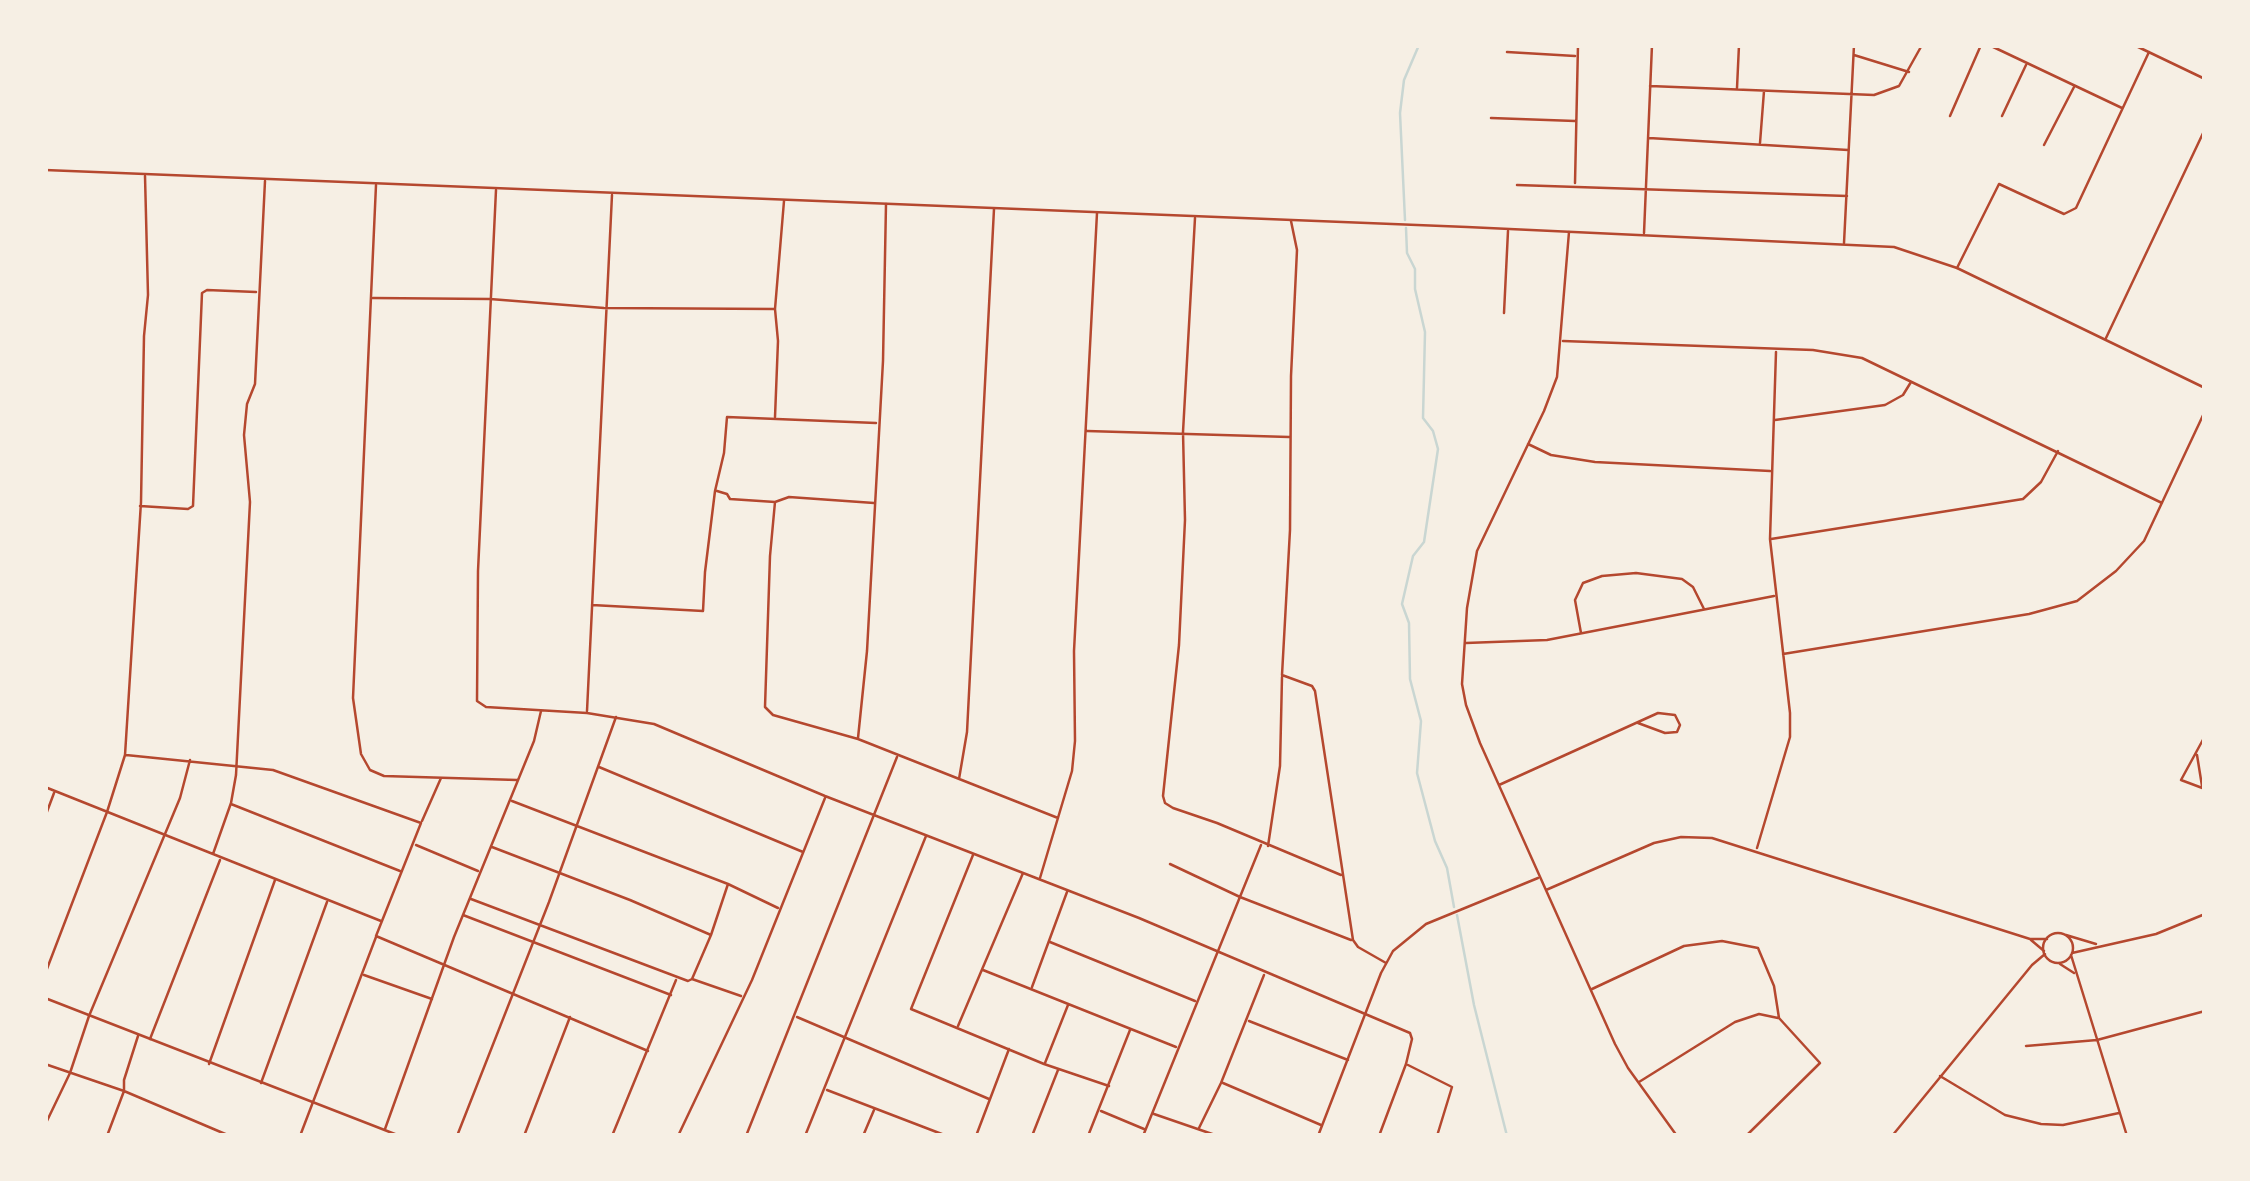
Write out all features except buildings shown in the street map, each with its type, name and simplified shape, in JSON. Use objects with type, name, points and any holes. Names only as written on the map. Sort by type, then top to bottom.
[{"type":"street","points":[[1575,186],[1578,45]]},
{"type":"street","points":[[1644,235],[1652,45]]},
{"type":"street","points":[[1737,90],[1739,45]]},
{"type":"street","points":[[1844,243],[1854,45]]},
{"type":"street","points":[[1650,86],[1850,96],[1888,92],[1910,72],[1922,45]]},
{"type":"street","points":[[1950,116],[1981,45]]},
{"type":"street","points":[[1989,45],[2122,108]]},
{"type":"street","points":[[2134,45],[2205,79]]},
{"type":"street","points":[[1507,52],[1577,56]]},
{"type":"street","points":[[1957,268],[1999,184],[2064,214],[2076,208],[2149,52]]},
{"type":"street","points":[[1853,55],[1910,72]]},
{"type":"street","points":[[2002,116],[2026,64]]},
{"type":"street","points":[[2044,145],[2074,86]]},
{"type":"street","points":[[1760,144],[1764,90]]},
{"type":"street","points":[[1491,118],[1575,122]]},
{"type":"street","points":[[2106,338],[2205,129]]},
{"type":"street","points":[[1649,138],[1848,150]]},
{"type":"street","points":[[45,170],[1894,248],[1957,268],[2205,388]]},
{"type":"street","points":[[45,974],[125,754],[148,295],[145,174]]},
{"type":"street","points":[[214,854],[230,803],[236,766],[250,502],[244,435],[247,404],[255,384],[265,179]]},
{"type":"street","points":[[376,184],[353,698],[364,764],[384,776],[517,780]]},
{"type":"street","points":[[1517,185],[1846,196]]},
{"type":"street","points":[[496,188],[477,701],[486,707],[587,712],[666,729],[825,796],[1024,872],[1410,1033],[1406,1064],[1379,1136]]},
{"type":"street","points":[[587,712],[612,193]]},
{"type":"street","points":[[775,420],[775,310],[784,200]]},
{"type":"street","points":[[858,740],[867,651],[879,423],[886,204]]},
{"type":"street","points":[[959,780],[967,732],[994,209]]},
{"type":"street","points":[[1040,879],[1072,772],[1075,740],[1074,651],[1096,213]]},
{"type":"street","points":[[1195,217],[1183,432],[1185,520],[1180,645],[1162,796],[1165,804],[1173,808],[1340,875]]},
{"type":"street","points":[[1268,846],[1280,766],[1290,530],[1297,250],[1291,220]]},
{"type":"street","points":[[1504,313],[1508,229]]},
{"type":"street","points":[[1569,232],[1554,386],[1478,551],[1462,684],[1466,705],[1499,786],[1590,990],[1638,1083],[1677,1136]]},
{"type":"street","points":[[140,506],[193,506],[202,293],[258,292]]},
{"type":"street","points":[[372,298],[490,299],[604,308],[775,310]]},
{"type":"street","points":[[1561,341],[1813,350],[1862,358],[2162,503]]},
{"type":"street","points":[[1756,850],[1790,736],[1770,539],[1776,350]]},
{"type":"street","points":[[1774,420],[1885,405],[1903,395],[1911,382]]},
{"type":"street","points":[[1783,654],[2059,608],[2091,590],[2134,554],[2151,529],[2205,411]]},
{"type":"street","points":[[590,605],[703,611],[727,417],[879,423]]},
{"type":"street","points":[[1085,431],[1290,436]]},
{"type":"street","points":[[1528,444],[1551,455],[1595,462],[1772,471]]},
{"type":"street","points":[[1770,539],[2023,499],[2041,482],[2058,451]]},
{"type":"street","points":[[715,491],[730,499],[775,502],[790,496],[874,503]]},
{"type":"street","points":[[775,502],[765,707],[773,715],[858,740],[1059,818]]},
{"type":"street","points":[[1581,635],[1575,600],[1584,583],[1602,576],[1650,574],[1682,579],[1693,587],[1704,609]]},
{"type":"street","points":[[1464,644],[1581,635],[1774,596]]},
{"type":"street","points":[[1282,675],[1314,690],[1353,940],[1386,964]]},
{"type":"street","points":[[384,1130],[463,915],[534,741],[541,712]]},
{"type":"street","points":[[1499,786],[1638,723],[1664,712],[1675,715],[1680,728],[1664,733],[1638,723]]},
{"type":"street","points":[[457,1136],[578,826],[616,717]]},
{"type":"street","points":[[2204,789],[2182,780],[2205,736]]},
{"type":"street","points":[[125,754],[298,777],[421,823]]},
{"type":"street","points":[[2196,756],[2204,789]]},
{"type":"street","points":[[746,1136],[897,757]]},
{"type":"street","points":[[45,1126],[180,798],[190,760]]},
{"type":"street","points":[[599,767],[804,853]]},
{"type":"street","points":[[300,1136],[441,778]]},
{"type":"street","points":[[45,787],[382,921]]},
{"type":"street","points":[[45,817],[55,791]]},
{"type":"street","points":[[678,1136],[752,980],[825,796]]},
{"type":"street","points":[[511,800],[728,884],[781,909]]},
{"type":"street","points":[[230,803],[402,871]]},
{"type":"street","points":[[805,1136],[926,834]]},
{"type":"street","points":[[1545,890],[1641,847],[1681,837],[1712,838],[2030,940],[2075,974]]},
{"type":"street","points":[[1143,1136],[1262,843]]},
{"type":"street","points":[[414,845],[480,872]]},
{"type":"street","points":[[491,847],[711,934]]},
{"type":"street","points":[[973,854],[911,1008],[1044,1064],[1109,1086]]},
{"type":"street","points":[[150,1040],[221,858]]},
{"type":"street","points":[[1170,864],[1240,898],[1353,940]]},
{"type":"street","points":[[958,1028],[1024,872]]},
{"type":"street","points":[[1318,1136],[1386,964],[1404,940],[1426,924],[1539,878]]},
{"type":"street","points":[[210,1064],[238,976],[276,879]]},
{"type":"street","points":[[470,898],[688,982],[711,934],[728,884]]},
{"type":"street","points":[[1031,989],[1067,891]]},
{"type":"street","points":[[261,1083],[327,902]]},
{"type":"street","points":[[2058,963],[2098,945],[2156,934],[2205,914]]},
{"type":"street","points":[[463,915],[670,995]]},
{"type":"street","points":[[2030,940],[2064,934],[2098,945]]},
{"type":"street","points":[[2064,934],[2070,940],[2075,974],[2127,1136]]},
{"type":"street","points":[[376,936],[648,1051]]},
{"type":"street","points":[[1892,1136],[2044,953],[2046,938]]},
{"type":"street","points":[[1050,942],[1196,1002]]},
{"type":"street","points":[[1590,990],[1684,946],[1709,942],[1744,943],[1758,948],[1769,967],[1779,1018],[1820,1063],[1746,1136]]},
{"type":"street","points":[[982,970],[1176,1047]]},
{"type":"street","points":[[1199,1128],[1222,1083],[1264,973]]},
{"type":"street","points":[[363,974],[432,998]]},
{"type":"street","points":[[612,1136],[677,978]]},
{"type":"street","points":[[692,979],[742,996]]},
{"type":"street","points":[[45,998],[400,1136]]},
{"type":"street","points":[[1044,1064],[1068,1005]]},
{"type":"street","points":[[2026,1046],[2097,1040],[2205,1011]]},
{"type":"street","points":[[1638,1083],[1735,1022],[1759,1014],[1779,1018]]},
{"type":"street","points":[[524,1136],[570,1017]]},
{"type":"street","points":[[796,1017],[989,1099]]},
{"type":"street","points":[[1247,1020],[1348,1060]]},
{"type":"street","points":[[1088,1136],[1131,1029]]},
{"type":"street","points":[[107,1136],[138,1036]]},
{"type":"street","points":[[976,1136],[1009,1049]]},
{"type":"street","points":[[45,1064],[124,1091],[230,1136]]},
{"type":"street","points":[[1406,1064],[1452,1087],[1436,1136]]},
{"type":"street","points":[[1032,1136],[1058,1069]]},
{"type":"street","points":[[1940,1076],[2006,1115],[2040,1124],[2093,1121],[2120,1113]]},
{"type":"street","points":[[1222,1083],[1322,1126]]},
{"type":"street","points":[[825,1089],[946,1136]]},
{"type":"street","points":[[863,1136],[874,1109]]},
{"type":"street","points":[[1100,1110],[1146,1130]]},
{"type":"street","points":[[1153,1114],[1218,1136]]},
{"type":"street","points":[[921,1136],[924,1128]]},
{"type":"waterway","points":[[1405,220],[1400,113],[1404,80],[1419,45]]},
{"type":"waterway","points":[[1406,228],[1407,253],[1415,269],[1415,289],[1425,332],[1423,418],[1433,431],[1438,449],[1424,542],[1413,556],[1402,604],[1409,623],[1410,679],[1421,721],[1417,773],[1435,841],[1447,868],[1454,907]]},
{"type":"waterway","points":[[1457,915],[1474,1005],[1507,1136]]}]
